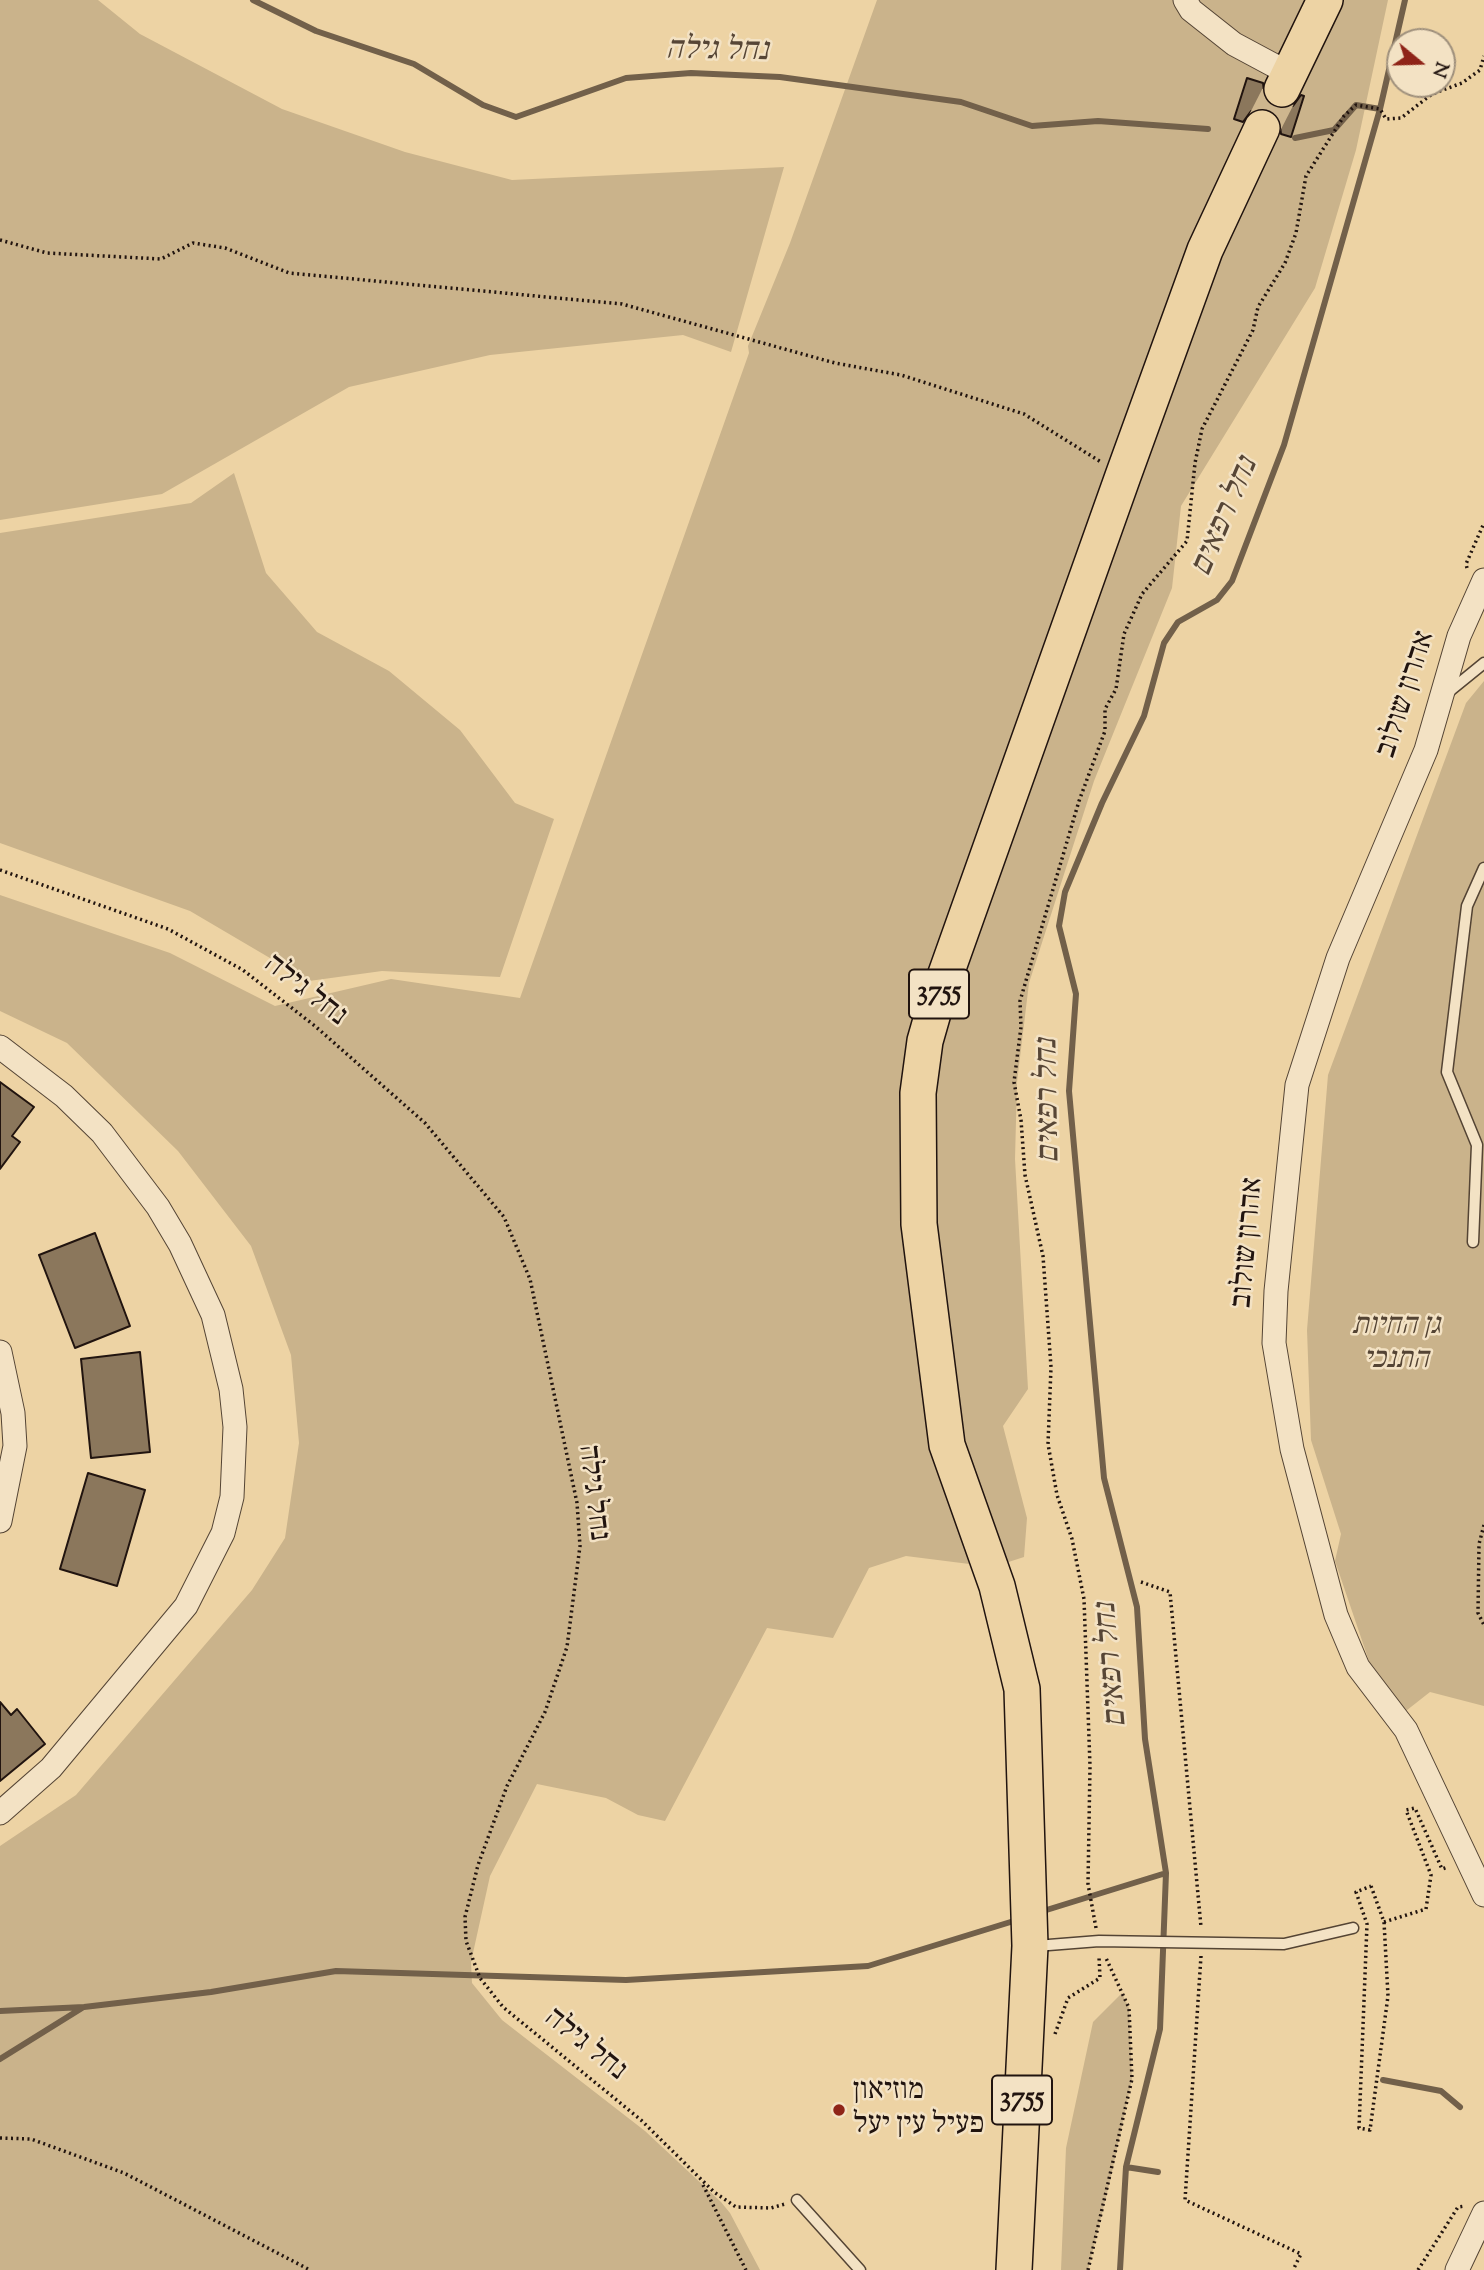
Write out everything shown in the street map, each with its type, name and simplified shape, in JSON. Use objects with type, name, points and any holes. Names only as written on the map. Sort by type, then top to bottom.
[{"type":"main road","points":[[1286,81],[1325,0]]},
{"type":"main road","name":"3755","points":[[1014,2270],[1029,1926],[1022,1689],[997,1586],[947,1445],[919,1224],[918,1093],[925,1041],[937,999],[1205,250],[1262,128]]},
{"type":"street","points":[[1185,0],[1191,10],[1286,81]]},
{"type":"street","name":"אהרון שולוב","points":[[1483,582],[1459,636],[1426,750],[1338,958],[1297,1085],[1276,1291],[1275,1343],[1292,1449],[1336,1615],[1358,1667],[1406,1730],[1469,1857],[1484,1895]]},
{"type":"street","points":[[0,1047],[64,1096],[102,1133],[158,1207],[186,1255],[213,1315],[231,1389],[235,1427],[232,1497],[223,1533],[186,1606],[51,1768],[0,1813]]},
{"type":"street","points":[[0,1352],[13,1413],[15,1446],[0,1521]]},
{"type":"street","points":[[1457,2270],[1476,2248],[1478,2209]]},
{"type":"lane","points":[[1441,698],[1484,663]]},
{"type":"lane","points":[[1473,1242],[1477,1145],[1447,1072],[1466,906],[1484,868]]},
{"type":"lane","points":[[1029,1926],[1098,1941],[1202,1944],[1284,1944],[1353,1928]]},
{"type":"lane","points":[[797,2200],[860,2270]]},
{"type":"path","points":[[1054,2037],[1068,1998],[1100,1978],[1098,1941],[1088,1884],[1090,1766],[1084,1600],[1072,1539],[1057,1495],[1048,1444],[1051,1367],[1043,1256],[1025,1175],[1021,1120],[1014,1082],[1021,1027],[1020,1001],[1064,850],[1105,731],[1105,709],[1116,689],[1124,634],[1142,594],[1187,541],[1202,429],[1253,330],[1258,307],[1285,263],[1296,233],[1307,176],[1312,164],[1344,116],[1356,105],[1380,109],[1386,119],[1401,118],[1432,94],[1462,83],[1480,70],[1484,56]]},
{"type":"path","points":[[0,240],[47,253],[148,259],[161,259],[193,243],[225,248],[289,273],[622,304],[835,363],[901,375],[1024,414],[1124,476]]},
{"type":"path","points":[[1483,582],[1470,576],[1466,564],[1484,523]]},
{"type":"path","name":"נחל גילה","points":[[0,870],[168,929],[243,970],[315,1026],[425,1123],[504,1217],[530,1279],[577,1503],[580,1546],[567,1647],[545,1712],[507,1786],[478,1865],[465,1917],[466,1941],[480,1978],[503,2007],[641,2120],[702,2181],[736,2207],[771,2207],[797,2200]]},
{"type":"path","points":[[1484,1525],[1479,1544],[1478,1599],[1478,1613],[1484,1625]]},
{"type":"path","points":[[1141,1583],[1170,1592],[1202,1944],[1185,2200],[1301,2254],[1293,2270]]},
{"type":"path","points":[[1384,1922],[1426,1909],[1431,1875],[1406,1810],[1415,1808],[1442,1869],[1469,1857]]},
{"type":"path","points":[[1371,1886],[1384,1922],[1388,1996],[1370,2130],[1359,2128],[1367,1924],[1356,1892],[1371,1886]]},
{"type":"path","points":[[1088,2270],[1132,2079],[1129,2008],[1098,1941]]},
{"type":"path","points":[[0,2138],[31,2140],[124,2173],[310,2270]]},
{"type":"path","points":[[702,2181],[746,2270]]},
{"type":"path","points":[[1418,2270],[1458,2207],[1478,2209]]},
{"type":"green space","points":[[0,0],[98,0],[140,34],[282,109],[405,152],[512,180],[784,167],[731,352],[683,335],[490,355],[349,387],[162,494],[0,520]]},
{"type":"green space","points":[[877,0],[1388,0],[1356,150],[1315,288],[1181,506],[1172,588],[1094,781],[1029,983],[1017,1082],[1015,1159],[1028,1389],[1003,1426],[1027,1518],[1024,1557],[993,1567],[906,1556],[869,1568],[833,1638],[767,1628],[665,1821],[638,1815],[606,1798],[537,1784],[490,1876],[471,1962],[472,1983],[502,2020],[645,2131],[721,2202],[730,2213],[760,2270],[0,2270],[0,1846],[76,1795],[252,1590],[285,1538],[299,1443],[291,1355],[251,1246],[178,1151],[67,1043],[0,1011],[0,895],[170,953],[275,1006],[391,979],[520,998],[749,353],[748,346],[790,243]]},
{"type":"green space","points":[[234,473],[266,573],[317,632],[389,671],[460,730],[515,803],[554,819],[500,977],[382,971],[309,981],[190,911],[0,843],[0,533],[191,503]]},
{"type":"green space","name":"גן החיות התנכי","points":[[1484,681],[1484,1706],[1430,1692],[1402,1714],[1370,1664],[1335,1561],[1341,1534],[1311,1440],[1307,1330],[1328,1075],[1466,703]]},
{"type":"green space","points":[[1122,1993],[1129,2008],[1132,2079],[1110,2181],[1088,2270],[1061,2270],[1066,2148],[1093,2022]]},
{"type":"building","points":[[1247,78],[1263,83],[1265,100],[1274,107],[1293,106],[1301,95],[1304,96],[1291,137],[1281,134],[1279,117],[1270,110],[1251,111],[1243,122],[1234,119]]},
{"type":"building","points":[[0,1082],[34,1107],[12,1136],[20,1142],[0,1169]]},
{"type":"building","points":[[95,1233],[130,1326],[75,1348],[39,1255]]},
{"type":"building","points":[[140,1352],[150,1452],[91,1458],[81,1359]]},
{"type":"building","points":[[88,1473],[145,1490],[117,1586],[60,1569]]},
{"type":"building","points":[[0,1702],[11,1715],[17,1709],[45,1744],[0,1781]]},
{"type":"waterway","name":"נחל גילה","points":[[253,0],[316,31],[414,64],[483,105],[516,117],[626,78],[691,73],[780,77],[961,102],[1032,126],[1098,121],[1208,129]]},
{"type":"waterway","name":"נחל רפאים","points":[[1120,2270],[1126,2167],[1160,2029],[1166,1873],[1145,1739],[1137,1607],[1104,1478],[1069,1091],[1076,994],[1059,926],[1065,892],[1102,803],[1144,716],[1164,643],[1178,622],[1217,600],[1232,581],[1284,445],[1380,109],[1405,0]]},
{"type":"waterway","name":"נחל גילה","points":[[1295,138],[1334,130],[1356,105],[1380,109]]},
{"type":"waterway","points":[[1040,1912],[1166,1873]]},
{"type":"waterway","points":[[0,2011],[84,2007],[211,1992],[336,1971],[626,1980],[868,1966],[1017,1920]]},
{"type":"waterway","points":[[0,2059],[82,2008]]},
{"type":"waterway","points":[[1383,2080],[1441,2091],[1460,2107]]},
{"type":"waterway","points":[[1126,2167],[1158,2172]]},
{"type":"tunnel","points":[[1262,128],[1282,89]]},
{"type":"place","name":"מוזיאון פעיל עין יעל","points":[[839,2110]]}]
